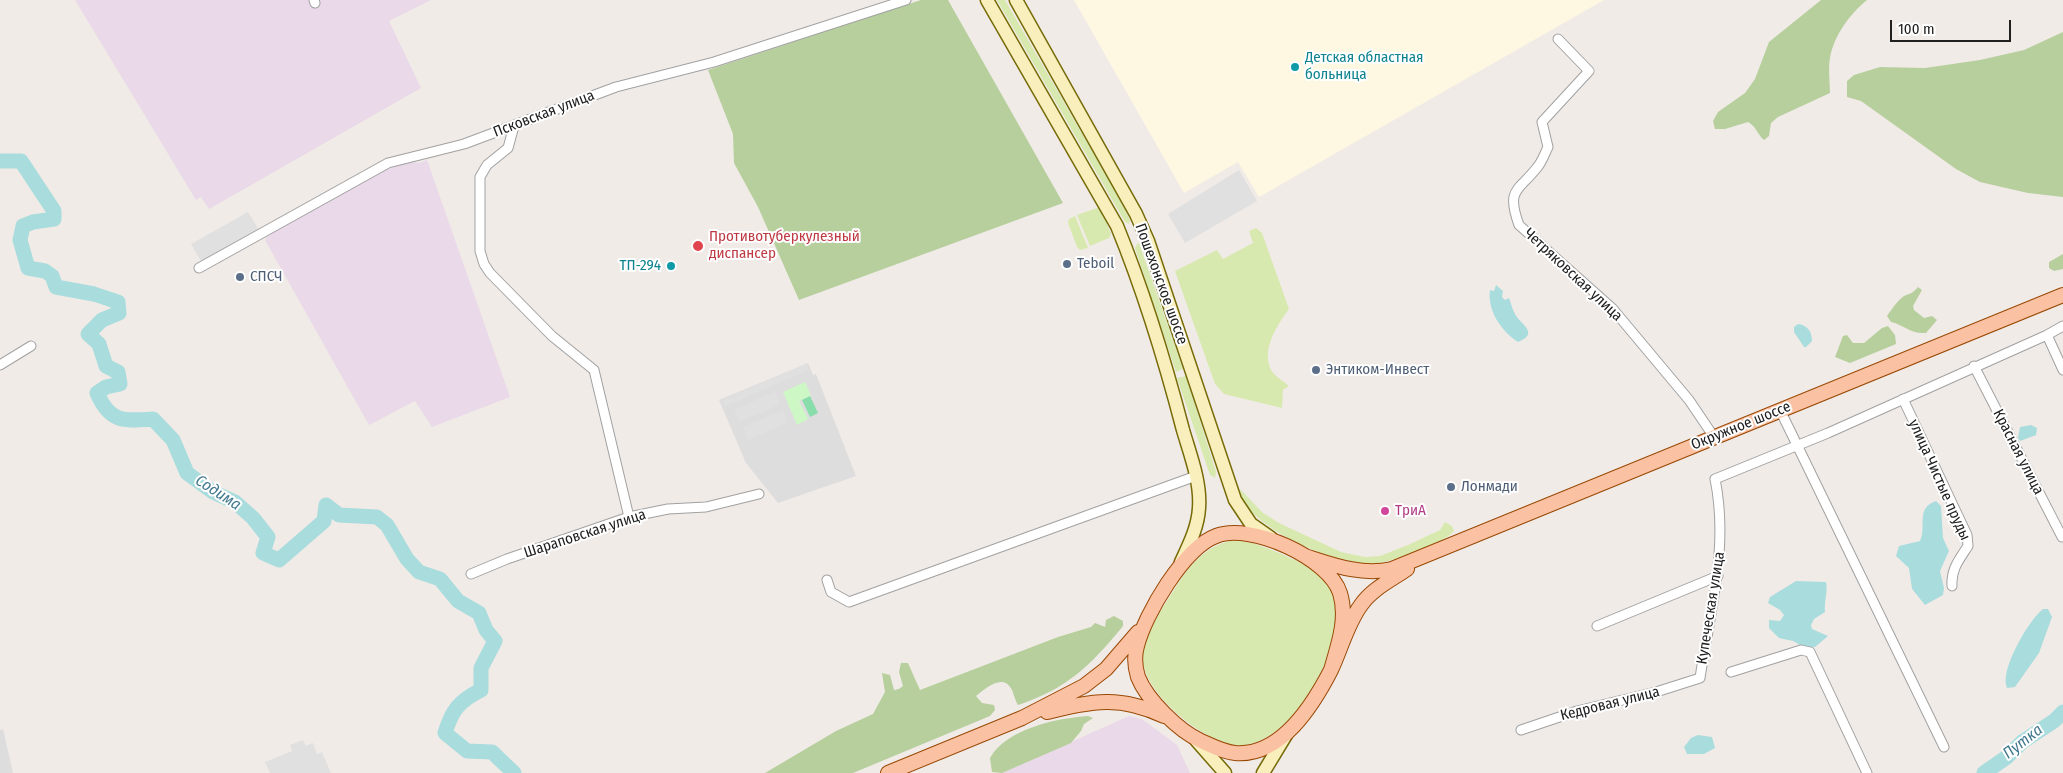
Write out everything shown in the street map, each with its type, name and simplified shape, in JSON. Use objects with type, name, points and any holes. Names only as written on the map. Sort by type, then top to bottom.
[{"type":"main road","name":"Пошехонское шоссе","points":[[987,0],[1097,189],[1124,242],[1166,369],[1196,476],[1200,507],[1198,521],[1174,576]]},
{"type":"main road","name":"Пошехонское шоссе","points":[[1016,0],[1144,232],[1235,500],[1251,524],[1277,542]]},
{"type":"main road","points":[[1124,242],[1144,232]]},
{"type":"main road","name":"Окружное шоссе","points":[[1305,556],[1339,566],[1373,572],[1392,569],[2063,295]]},
{"type":"main road","name":"Окружное шоссе","points":[[1331,670],[1343,622],[1341,598],[1336,584],[1329,573],[1305,556],[1277,542],[1237,533],[1216,535],[1194,552],[1174,576],[1144,626],[1136,649],[1135,662],[1138,677],[1147,693],[1169,718],[1192,737],[1221,750],[1242,753],[1265,746],[1291,728],[1311,704],[1331,670],[1360,606],[1372,593],[1420,559]]},
{"type":"main road","name":"Окружное шоссе","points":[[888,773],[1022,718],[1095,679],[1144,626]]},
{"type":"main road","name":"Окружное шоссе","points":[[1022,718],[1078,705],[1113,701],[1133,703],[1169,718]]},
{"type":"main road","points":[[1263,773],[1291,728]]},
{"type":"main road","points":[[1192,737],[1225,773]]},
{"type":"street","name":"Псковская улица","points":[[199,268],[380,166],[412,156],[464,144],[607,90],[714,62],[906,0]]},
{"type":"street","name":"Четряковская улица","points":[[1558,39],[1589,71],[1542,122],[1548,147],[1539,164],[1515,189],[1513,210],[1519,226],[1612,308],[1689,400],[1714,437]]},
{"type":"street","points":[[514,126],[508,148],[487,166],[480,177],[480,251],[484,264],[490,273],[552,336],[594,370],[629,517]]},
{"type":"street","points":[[1798,445],[1903,400],[2063,326]]},
{"type":"street","points":[[2046,335],[2063,370]]},
{"type":"street","points":[[0,365],[31,346]]},
{"type":"street","name":"Красная улица","points":[[1974,366],[2062,537]]},
{"type":"street","name":"улица Чистые пруды","points":[[1903,400],[1967,535],[1968,546],[1956,563],[1951,576],[1952,586]]},
{"type":"street","points":[[1780,410],[1944,747]]},
{"type":"street","name":"Купеческая улица","points":[[1700,678],[1718,576],[1721,521],[1715,479],[1798,445]]},
{"type":"street","points":[[827,580],[831,592],[849,602],[1196,476]]},
{"type":"street","name":"Шараповская улица","points":[[472,574],[507,559],[629,517],[668,509],[706,507],[759,494]]},
{"type":"street","points":[[1597,626],[1718,576]]},
{"type":"street","points":[[1731,672],[1801,650],[1810,652],[1867,773]]},
{"type":"street","name":"Кедровая улица","points":[[1520,730],[1574,712],[1656,692],[1700,678]]},
{"type":"shaded area","points":[[75,0],[431,0],[389,21],[421,88],[209,209],[201,197],[196,200]]},
{"type":"shaded area","points":[[1074,0],[1604,0],[1259,197],[1238,162],[1184,193]]},
{"type":"shaded area","points":[[427,160],[510,397],[432,427],[415,401],[369,425],[265,240],[271,232],[384,170],[410,162],[419,163]]},
{"type":"shaded area","points":[[1239,170],[1257,201],[1185,243],[1168,214]]},
{"type":"shaded area","points":[[248,212],[259,230],[202,263],[191,244]]},
{"type":"shaded area","points":[[808,363],[813,375],[816,374],[856,476],[778,503],[746,463],[719,400]]},
{"type":"shaded area","points":[[806,364],[809,370],[725,406],[723,400]]},
{"type":"shaded area","points":[[775,392],[780,404],[740,422],[734,410]]},
{"type":"shaded area","points":[[783,410],[788,422],[748,440],[743,427]]},
{"type":"shaded area","points":[[1129,716],[1142,719],[1177,745],[1190,773],[1002,773]]},
{"type":"shaded area","points":[[3,729],[13,773],[0,773],[0,730]]},
{"type":"shaded area","points":[[303,740],[306,746],[313,743],[317,754],[322,752],[331,773],[270,773],[265,762],[292,751],[290,745]]},
{"type":"green space","points":[[921,0],[948,0],[1063,203],[799,300],[758,207],[734,163],[733,134],[708,70]]},
{"type":"green space","points":[[997,0],[1005,0],[1118,196],[1130,220],[1129,224],[1125,222]]},
{"type":"green space","points":[[1821,0],[1867,0],[1849,18],[1835,41],[1829,62],[1830,93],[1778,117],[1771,123],[1769,136],[1764,140],[1748,122],[1725,129],[1715,129],[1713,121],[1718,112],[1745,93],[1755,79],[1769,42]]},
{"type":"green space","points":[[2063,32],[2063,197],[2028,193],[1980,182],[1956,169],[1861,101],[1847,97],[1847,81],[1854,75],[1880,67],[1925,68],[1980,60],[2024,50]]},
{"type":"green space","points":[[1097,208],[1101,209],[1111,234],[1109,238],[1090,246],[1077,215]]},
{"type":"green space","points":[[1075,216],[1088,248],[1080,250],[1077,247],[1068,223],[1069,219]]},
{"type":"green space","points":[[1256,228],[1262,233],[1289,309],[1279,323],[1271,340],[1268,358],[1274,374],[1289,386],[1283,390],[1282,408],[1224,394],[1215,384],[1175,271],[1217,250],[1223,259],[1253,243],[1249,231]]},
{"type":"green space","points":[[1139,243],[1183,369],[1176,372],[1135,248]]},
{"type":"green space","points":[[2063,254],[2063,269],[2054,271],[2049,268],[2049,262]]},
{"type":"green space","points":[[1918,287],[1922,290],[1913,306],[1914,310],[1924,318],[1932,316],[1937,320],[1926,333],[1911,331],[1891,322],[1887,316],[1901,298]]},
{"type":"green space","points":[[1888,326],[1895,335],[1896,344],[1850,363],[1835,357],[1843,336],[1847,335],[1853,343],[1864,343],[1882,328]]},
{"type":"green space","points":[[1186,376],[1216,472],[1215,478],[1210,475],[1177,378]]},
{"type":"green space","points":[[805,382],[811,396],[799,401],[808,419],[797,425],[783,392]]},
{"type":"green space","points":[[810,396],[818,413],[810,417],[802,400]]},
{"type":"green space","points":[[1240,489],[1263,513],[1279,523],[1341,552],[1365,557],[1380,556],[1408,545],[1440,530],[1445,522],[1452,526],[1454,531],[1427,548],[1389,561],[1369,564],[1355,563],[1315,551],[1273,529],[1256,516],[1245,503]]},
{"type":"green space","points":[[1238,540],[1269,549],[1317,572],[1329,585],[1337,608],[1335,634],[1331,647],[1322,670],[1309,693],[1282,726],[1271,735],[1246,745],[1231,744],[1214,738],[1196,728],[1179,715],[1163,700],[1151,683],[1144,667],[1143,652],[1148,635],[1157,617],[1189,569],[1210,549]]},
{"type":"green space","points":[[1114,616],[1123,621],[1123,626],[1100,653],[1077,674],[1035,699],[1018,705],[1008,685],[1004,682],[999,682],[989,686],[976,696],[982,703],[994,705],[995,710],[990,716],[853,773],[765,773],[836,731],[873,714],[885,692],[882,673],[890,675],[894,690],[903,686],[899,672],[901,663],[908,663],[920,690],[1058,637],[1091,627],[1095,623],[1105,627],[1106,620]]},
{"type":"green space","points":[[1088,716],[1093,718],[1084,724],[1071,743],[1002,773],[992,772],[990,758],[1008,739],[1020,732],[1062,719]]},
{"type":"water","points":[[1496,285],[1503,291],[1502,297],[1505,300],[1509,298],[1515,314],[1527,329],[1528,335],[1518,342],[1501,326],[1493,312],[1490,290],[1494,291]]},
{"type":"water","points":[[1798,324],[1810,331],[1812,341],[1806,347],[1804,347],[1794,332],[1794,327]]},
{"type":"water","points":[[2031,425],[2037,428],[2036,435],[2020,441],[2018,438],[2020,427]]},
{"type":"water","points":[[1936,501],[1941,506],[1943,538],[1949,551],[1940,571],[1944,588],[1943,595],[1925,605],[1912,589],[1909,568],[1896,556],[1899,546],[1920,541],[1926,508]]},
{"type":"water","points":[[1796,581],[1826,582],[1825,612],[1814,619],[1811,625],[1812,629],[1828,636],[1815,647],[1805,648],[1793,641],[1779,638],[1769,628],[1769,620],[1780,621],[1784,615],[1780,610],[1768,603],[1770,597]]},
{"type":"water","points":[[2043,609],[2048,609],[2052,617],[2039,653],[2015,687],[2007,688],[2007,670],[2011,658],[2030,623]]},
{"type":"water","points":[[1698,735],[1712,737],[1715,748],[1704,754],[1687,754],[1684,747],[1691,738]]},
{"type":"waterway","name":"Содима","points":[[0,161],[21,161],[54,211],[54,219],[33,222],[23,226],[20,240],[28,268],[45,271],[52,276],[56,287],[94,294],[118,302],[119,313],[102,320],[88,334],[99,344],[106,366],[118,372],[120,384],[106,387],[97,393],[107,410],[113,415],[126,420],[153,419],[173,440],[187,473],[213,492],[235,502],[253,518],[268,537],[263,553],[279,560],[324,521],[326,505],[339,515],[377,517],[387,525],[407,559],[419,572],[440,579],[458,601],[479,613],[486,630],[495,641],[481,668],[481,690],[467,698],[457,707],[450,718],[445,733],[467,751],[492,752],[514,773]]},
{"type":"waterway","name":"Путка","points":[[1984,773],[2007,757],[2022,742],[2054,721],[2063,712]]},
{"type":"place","name":"Детская областная больница","points":[[1295,67]]},
{"type":"place","name":"Противотуберкулезный диспансер","points":[[698,246]]},
{"type":"place","name":"Teboil","points":[[1067,264]]},
{"type":"place","name":"ТП-294","points":[[671,266]]},
{"type":"place","name":"СПСЧ","points":[[240,277]]},
{"type":"place","name":"Энтиком-Инвест","points":[[1316,370]]},
{"type":"place","name":"Лонмади","points":[[1451,487]]},
{"type":"place","name":"ТриА","points":[[1385,511]]}]
